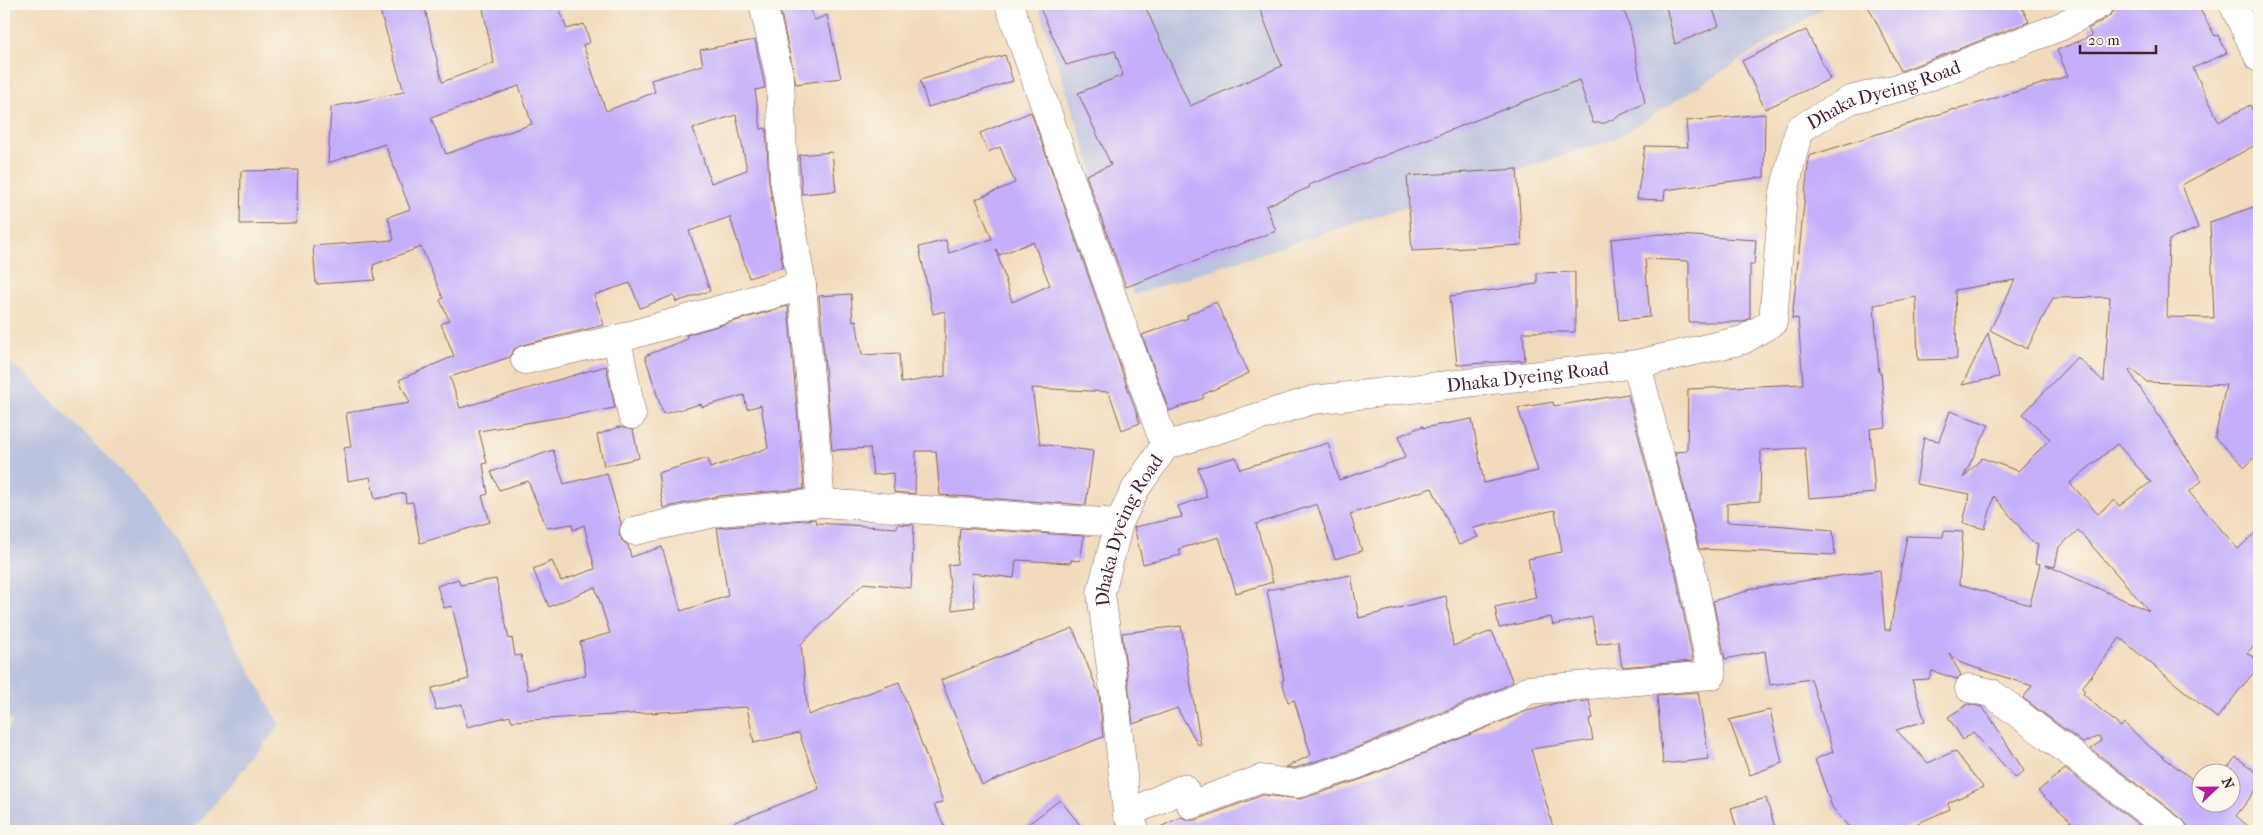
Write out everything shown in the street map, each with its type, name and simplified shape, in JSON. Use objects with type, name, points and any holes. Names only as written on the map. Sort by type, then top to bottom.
[{"type":"street","points":[[763,4],[780,80],[784,180],[802,286],[821,503]]},
{"type":"street","points":[[1009,4],[1165,446]]},
{"type":"street","name":"Dhaka Dyeing Road","points":[[1131,823],[1101,593],[1119,523],[1136,488],[1165,446],[1313,400],[1637,364],[1743,340],[1773,322],[1783,196],[1800,130],[1850,100],[1905,86],[2062,26],[2100,4]]},
{"type":"street","points":[[2233,4],[2259,58]]},
{"type":"street","points":[[525,360],[618,339],[802,286]]},
{"type":"street","points":[[618,339],[632,415]]},
{"type":"street","points":[[1131,823],[1184,788],[1191,805],[1260,779],[1296,784],[1364,761],[1514,700],[1528,690],[1712,675],[1690,563],[1685,556],[1637,364]]},
{"type":"street","points":[[634,531],[719,512],[821,503],[1119,523]]},
{"type":"street","points":[[1969,688],[1991,693],[2173,831]]},
{"type":"shaded area","points":[[1038,4],[1830,4],[1615,139],[1133,295]]},
{"type":"shaded area","points":[[4,358],[30,378],[132,482],[208,593],[280,725],[192,831],[11,831],[4,823],[4,738],[12,722],[4,713]]},
{"type":"building","points":[[378,4],[424,4],[442,82],[494,63],[482,4],[557,4],[567,29],[584,24],[590,42],[583,45],[606,111],[655,92],[651,80],[703,65],[700,50],[755,40],[765,88],[755,90],[761,129],[766,128],[769,182],[783,267],[749,278],[730,217],[689,231],[710,291],[676,302],[674,295],[640,308],[630,283],[594,295],[604,325],[522,345],[514,349],[510,357],[450,377],[460,408],[606,366],[615,408],[479,431],[487,463],[483,464],[488,494],[482,496],[490,522],[420,543],[413,502],[406,503],[405,493],[375,499],[370,477],[348,481],[344,448],[351,447],[346,413],[410,403],[399,380],[454,356],[441,324],[449,320],[440,300],[443,298],[421,247],[373,265],[375,280],[316,284],[313,246],[394,240],[388,217],[410,209],[385,144],[328,163],[331,107],[404,92]],"holes":[[[519,86],[532,124],[446,154],[431,118]],[[736,115],[747,170],[711,183],[693,128]]]},
{"type":"building","points":[[779,4],[807,4],[815,20],[827,15],[841,78],[796,84]]},
{"type":"building","points":[[1038,4],[1144,4],[1190,106],[1282,66],[1258,4],[1622,4],[1630,28],[1645,103],[1605,123],[1593,123],[1579,80],[1309,185],[1310,187],[1266,206],[1276,231],[1126,287],[1086,175],[1111,165],[1078,93],[1123,75],[1115,51],[1066,65]]},
{"type":"building","points":[[1677,4],[1711,4],[1719,26],[1675,44],[1666,7]]},
{"type":"building","points":[[1867,4],[2020,4],[2029,22],[1901,71]]},
{"type":"building","points":[[2116,4],[2197,4],[2215,36],[2218,35],[2227,53],[2193,68],[2219,122],[2250,105],[2259,122],[2259,143],[2182,185],[2198,228],[2169,240],[2167,317],[2214,318],[2210,222],[2259,205],[2259,454],[2245,467],[2215,438],[2226,385],[2147,382],[2132,369],[2129,371],[2202,481],[2189,492],[2238,549],[2259,529],[2259,641],[2247,653],[2259,661],[2259,666],[2217,718],[2120,638],[2082,688],[2085,691],[2083,694],[2121,727],[2124,723],[2150,747],[2190,777],[2190,812],[2239,812],[2236,816],[2254,831],[2188,831],[2187,825],[2182,819],[2091,749],[2101,741],[2099,736],[2083,743],[2023,698],[2032,686],[1961,663],[1949,653],[1961,675],[1957,679],[1932,671],[1929,679],[1912,680],[1925,721],[1896,730],[1928,763],[1955,751],[1983,787],[1948,803],[1950,809],[1900,831],[1852,831],[1832,807],[1815,759],[1833,752],[1811,679],[1770,685],[1765,651],[1725,659],[1713,601],[1747,591],[1747,589],[1880,570],[1885,630],[1890,630],[1907,536],[1943,537],[1944,531],[1963,532],[1959,584],[2030,605],[2040,564],[2035,563],[2038,544],[2032,542],[1994,496],[1985,529],[1963,523],[1970,494],[1916,484],[1924,438],[1939,441],[1950,411],[1989,425],[1963,478],[1982,458],[2018,471],[2050,439],[2023,414],[2077,357],[2104,382],[2110,297],[2053,298],[2027,349],[1990,330],[2015,280],[1955,290],[1957,359],[1918,360],[1916,297],[1874,305],[1879,373],[1881,373],[1886,427],[1870,429],[1875,493],[1809,498],[1805,448],[1761,450],[1760,501],[1727,504],[1727,522],[1759,524],[1759,526],[1773,525],[1833,530],[1835,555],[1699,549],[1675,452],[1687,451],[1688,389],[1803,384],[1798,318],[1792,319],[1809,156],[1955,109],[2068,76],[2057,50],[2092,36],[2088,29],[2108,17],[2114,11]],"holes":[[[2117,444],[2151,482],[2119,506],[2114,500],[2098,514],[2070,483]],[[2078,530],[2149,611],[2046,565],[2055,567],[2059,547]]]},
{"type":"building","points":[[1806,30],[1830,79],[1765,109],[1742,61]]},
{"type":"building","points":[[1005,55],[1013,81],[928,107],[920,80]]},
{"type":"building","points":[[1031,112],[1140,423],[1122,430],[1109,392],[1032,388],[1040,444],[1093,451],[1086,505],[940,495],[936,451],[916,451],[915,494],[894,492],[893,473],[873,475],[870,448],[832,450],[819,296],[851,294],[853,321],[856,320],[862,355],[899,353],[901,383],[945,376],[945,311],[933,314],[919,247],[946,240],[949,253],[992,239],[976,199],[1015,183],[1000,147],[988,152],[980,133]],"holes":[[[1033,242],[1050,285],[1012,302],[996,249],[999,255]]]},
{"type":"building","points":[[1765,114],[1764,177],[1665,190],[1664,200],[1637,199],[1645,146],[1688,147],[1686,121]]},
{"type":"building","points":[[832,152],[836,191],[802,194],[799,155]]},
{"type":"building","points":[[1517,169],[1522,245],[1412,251],[1407,176]]},
{"type":"building","points":[[298,170],[296,223],[240,224],[241,171]]},
{"type":"building","points":[[1661,234],[1756,240],[1754,265],[1750,265],[1750,318],[1743,322],[1689,322],[1689,261],[1645,259],[1650,317],[1619,320],[1611,239]]},
{"type":"building","points":[[1575,272],[1575,332],[1523,332],[1525,360],[1457,365],[1450,296],[1537,284],[1537,273]]},
{"type":"building","points":[[1216,302],[1249,373],[1202,395],[1204,398],[1169,411],[1142,335],[1188,318],[1187,315]]},
{"type":"building","points":[[788,306],[804,489],[718,496],[663,508],[658,473],[708,458],[710,468],[768,448],[761,405],[747,409],[744,395],[702,407],[701,404],[663,414],[645,356],[687,339],[686,335]]},
{"type":"building","points":[[1988,333],[1999,377],[1962,385]]},
{"type":"building","points":[[1628,394],[1670,560],[1675,569],[1693,661],[1622,667],[1618,641],[1597,644],[1592,617],[1553,625],[1551,617],[1499,628],[1495,607],[1536,598],[1528,559],[1562,552],[1555,510],[1473,528],[1478,537],[1459,545],[1432,488],[1350,514],[1362,551],[1335,559],[1317,504],[1256,524],[1273,582],[1236,593],[1219,537],[1179,549],[1181,555],[1143,564],[1134,527],[1182,517],[1178,506],[1207,497],[1198,468],[1236,457],[1240,469],[1328,443],[1339,480],[1405,458],[1399,436],[1423,426],[1423,428],[1472,419],[1484,483],[1538,471],[1518,408],[1553,402],[1554,406]]},
{"type":"building","points":[[619,427],[633,430],[639,458],[604,466],[597,435]]},
{"type":"building","points":[[553,450],[564,484],[607,473],[621,523],[619,534],[622,541],[628,545],[631,557],[662,547],[681,611],[728,596],[717,528],[815,519],[816,523],[897,528],[897,524],[914,525],[911,588],[864,583],[801,644],[808,715],[899,682],[943,802],[934,805],[947,831],[715,831],[819,789],[799,733],[754,743],[747,707],[512,721],[510,716],[467,727],[462,704],[436,710],[432,688],[469,679],[452,606],[444,608],[437,586],[458,579],[460,585],[496,579],[509,639],[512,638],[515,656],[521,655],[528,690],[586,675],[580,642],[610,633],[595,587],[549,607],[533,569],[552,561],[561,581],[595,569],[584,525],[573,530],[572,524],[547,528],[528,481],[499,490],[491,472]]},
{"type":"building","points":[[960,528],[1084,536],[1080,561],[1071,560],[1071,563],[1016,560],[1014,578],[971,573],[975,607],[952,610],[948,565],[957,564]]},
{"type":"building","points":[[1351,575],[1359,618],[1446,596],[1453,646],[1492,631],[1513,682],[1351,750],[1295,768],[1286,767],[1311,755],[1294,700],[1288,702],[1282,681],[1284,680],[1267,590]]},
{"type":"building","points":[[1181,626],[1201,746],[1199,746],[1177,708],[1133,724],[1122,633]]},
{"type":"building","points":[[1073,628],[1099,694],[1103,737],[982,785],[941,680]]},
{"type":"building","points":[[1698,692],[1709,759],[1663,764],[1657,695]]},
{"type":"building","points":[[1589,701],[1593,718],[1589,719],[1593,740],[1531,749],[1554,831],[1152,831],[1181,817],[1188,820],[1196,820],[1263,795],[1301,799],[1362,779],[1524,712],[1556,703]]},
{"type":"building","points":[[1968,704],[1982,707],[1990,717],[2024,771],[2016,778],[1973,732],[1963,740],[1948,717]]},
{"type":"building","points":[[1770,710],[1782,763],[1750,775],[1729,720]]},
{"type":"building","points":[[2236,757],[2259,774],[2259,786],[2240,811],[2240,762],[2232,762]]},
{"type":"building","points":[[2065,769],[2147,831],[2060,831],[2071,821],[2038,791]]},
{"type":"building","points":[[1766,798],[1776,831],[1737,831],[1731,808]]},
{"type":"building","points":[[1060,800],[1085,831],[1019,831]]}]
